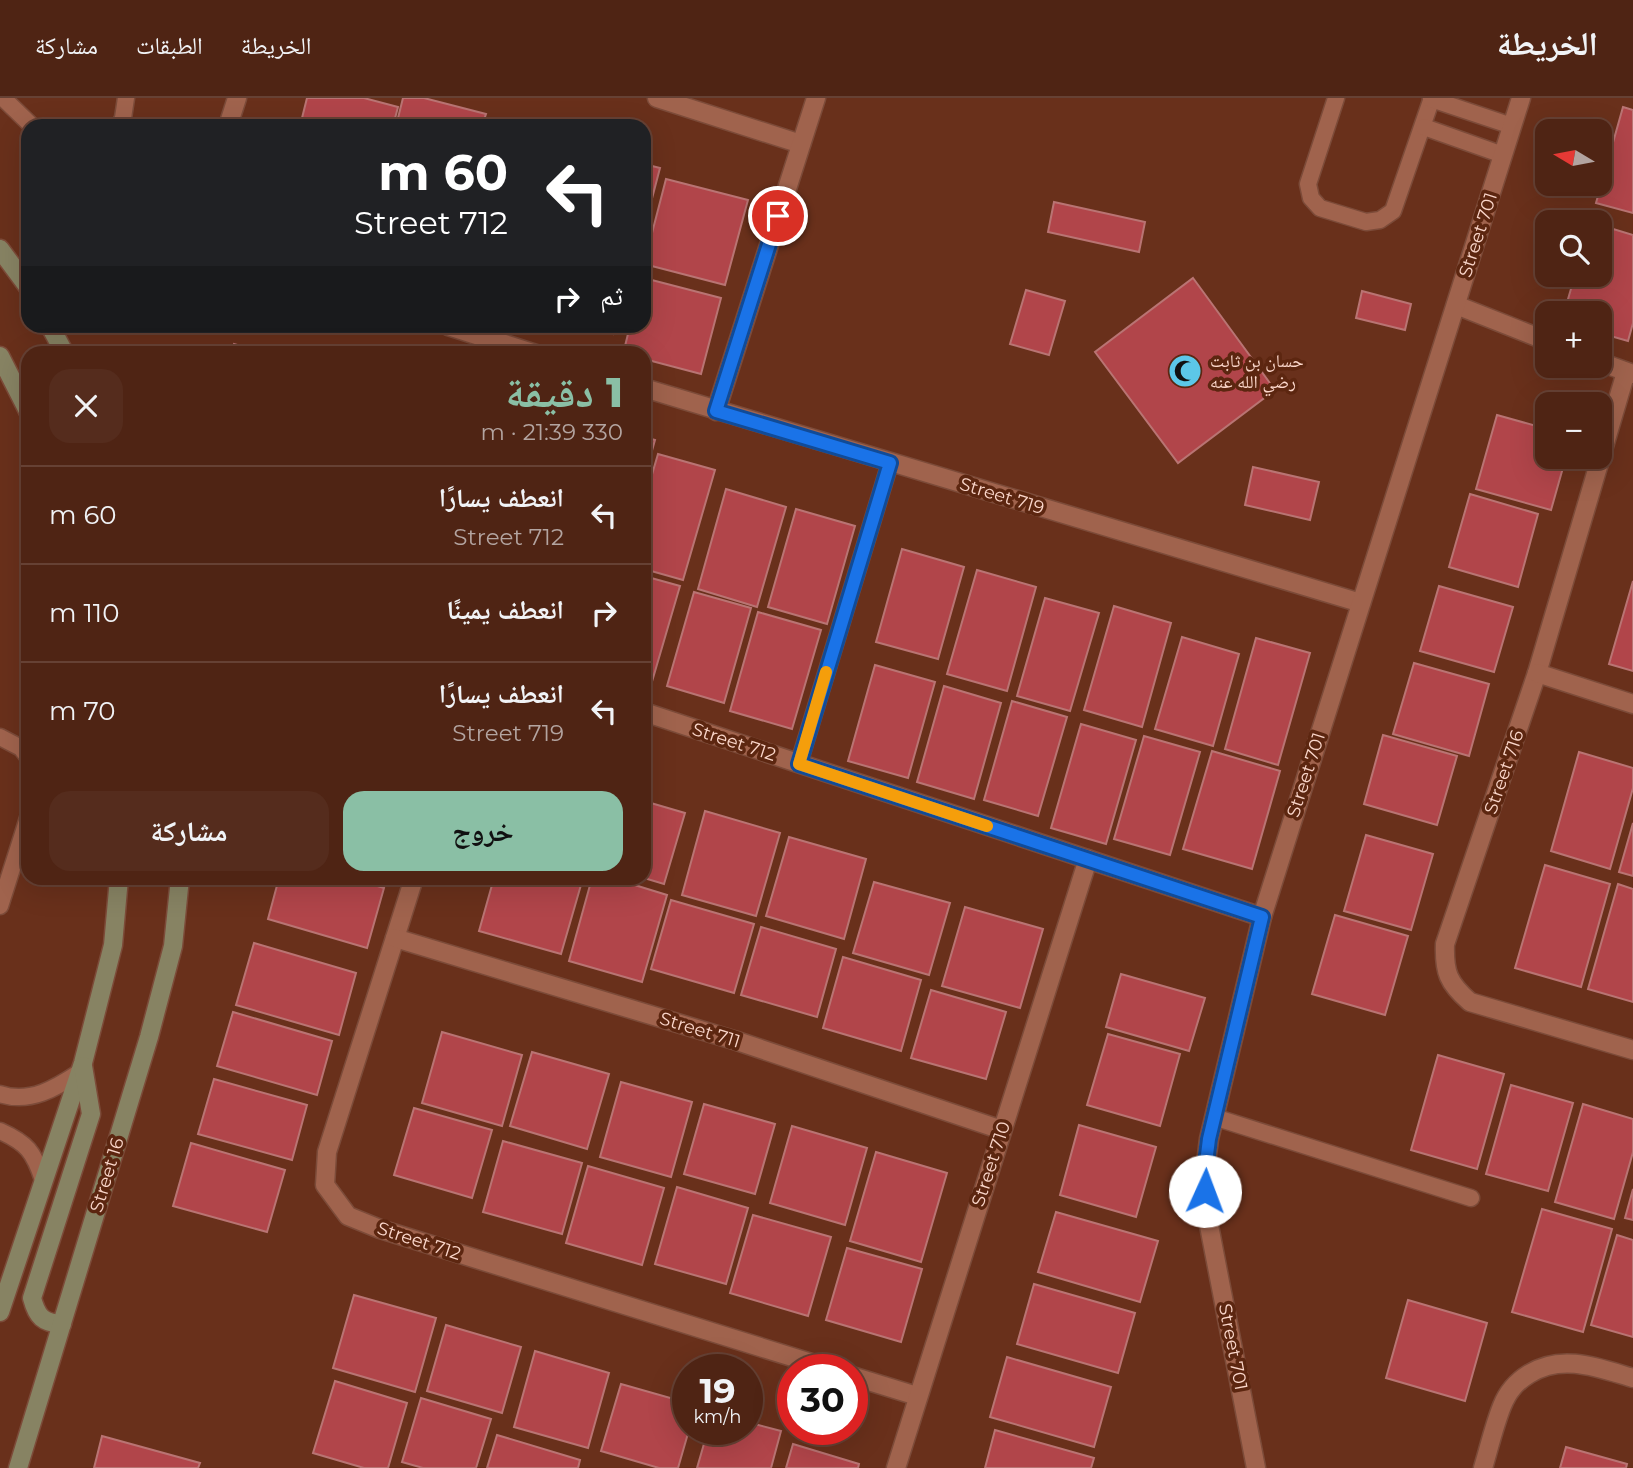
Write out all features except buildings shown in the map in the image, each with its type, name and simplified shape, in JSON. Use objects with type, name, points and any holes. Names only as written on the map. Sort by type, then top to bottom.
[{"type":"street","points":[[230,119],[237,98]]},
{"type":"street","points":[[657,98],[801,144]]},
{"type":"street","points":[[716,411],[816,98]]},
{"type":"street","name":"Street 701","points":[[1256,1468],[1206,1210],[1205,1171],[1214,1117],[1262,917],[1521,98]]},
{"type":"street","points":[[0,249],[21,278]]},
{"type":"street","points":[[1456,305],[1535,336]]},
{"type":"street","points":[[470,333],[511,346]]},
{"type":"street","points":[[0,356],[21,397]]},
{"type":"street","points":[[1612,367],[1629,373]]},
{"type":"street","name":"Street 716","points":[[1629,373],[1537,673],[1445,944],[1444,967],[1455,989],[1470,1002],[1633,1050]]},
{"type":"street","name":"Street 719","points":[[651,390],[1361,603]]},
{"type":"street","points":[[1537,673],[1633,704]]},
{"type":"street","name":"Street 712","points":[[651,714],[1262,917]]},
{"type":"street","name":"Street 710","points":[[896,1468],[1088,859]]},
{"type":"street","points":[[0,1312],[81,1067],[113,945],[118,885]]},
{"type":"street","name":"Street 16","points":[[18,1468],[149,1037],[173,946],[179,885]]},
{"type":"street","name":"Street 712","points":[[412,885],[327,1152],[325,1185],[348,1216],[380,1229],[782,1354]]},
{"type":"street","name":"Street 711","points":[[395,938],[737,1041],[1002,1130]]},
{"type":"street","points":[[62,1324],[46,1323],[36,1314],[32,1298],[91,1114],[81,1067]]},
{"type":"street","points":[[1483,1468],[1502,1404],[1515,1383],[1541,1366],[1564,1362],[1594,1366],[1633,1378]]},
{"type":"street","points":[[868,1381],[917,1396]]},
{"type":"lane","points":[[3,98],[25,119]]},
{"type":"lane","points":[[122,119],[126,98]]},
{"type":"lane","points":[[1336,98],[1308,184],[1311,198],[1320,208],[1366,222],[1380,220],[1393,211],[1432,99],[1512,126]]},
{"type":"lane","points":[[1424,127],[1503,155]]},
{"type":"lane","points":[[799,764],[890,463]]},
{"type":"lane","points":[[0,737],[21,748]]},
{"type":"lane","points":[[0,906],[21,840]]},
{"type":"lane","points":[[0,1094],[12,1098],[31,1097],[50,1090],[81,1067]]},
{"type":"lane","points":[[1214,1117],[1471,1198]]},
{"type":"lane","points":[[0,1131],[16,1138],[29,1149],[36,1159],[43,1180]]},
{"type":"slow traffic","points":[[826,672],[799,764],[987,826]]},
{"type":"place","name":"حسان بن ثابت رضي الله عنه","points":[[1185,371]]},
{"type":"route","points":[[778,216],[716,411],[890,463],[799,764],[1262,917],[1209,1139],[1205,1191]]}]
